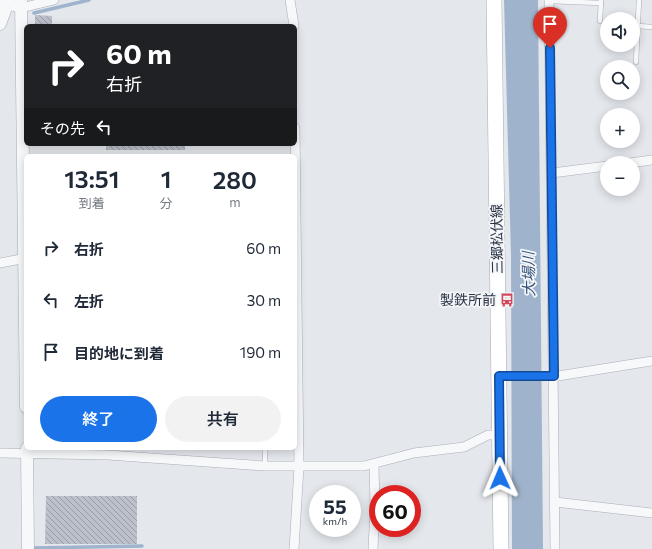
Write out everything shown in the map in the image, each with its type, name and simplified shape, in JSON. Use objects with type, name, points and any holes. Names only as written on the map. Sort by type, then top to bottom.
[{"type":"main road","name":"三郷松伏線","points":[[494,0],[504,376],[500,435],[501,549]]},
{"type":"street","points":[[0,24],[5,3],[21,4],[54,0]]},
{"type":"street","points":[[290,0],[294,24]]},
{"type":"street","points":[[549,0],[555,549]]},
{"type":"street","points":[[0,263],[24,258],[24,68],[21,4]]},
{"type":"street","points":[[640,162],[652,160]]},
{"type":"street","points":[[552,173],[600,167]]},
{"type":"street","points":[[504,376],[552,376],[652,361]]},
{"type":"street","points":[[294,549],[299,467],[297,374]]},
{"type":"street","points":[[0,453],[27,450],[299,467],[374,464],[414,453],[464,447],[488,435],[500,435]]},
{"type":"street","points":[[27,450],[28,549]]},
{"type":"street","points":[[373,549],[375,508],[374,464]]},
{"type":"street","points":[[555,502],[652,513]]},
{"type":"lane","points":[[549,0],[601,1],[600,12]]},
{"type":"lane","points":[[638,0],[638,12]]},
{"type":"lane","points":[[640,26],[652,27]]},
{"type":"lane","points":[[265,450],[265,466]]},
{"type":"water","name":"大場川","points":[[504,0],[538,0],[543,549],[512,549],[511,256]]},
{"type":"building","points":[[35,15],[52,16],[52,24],[35,24]]},
{"type":"building","points":[[106,146],[185,146],[185,150],[106,150]]},
{"type":"building","points":[[46,496],[137,496],[137,544],[45,544]]},
{"type":"waterway","points":[[34,13],[89,0]]},
{"type":"waterway","points":[[33,548],[142,546]]},
{"type":"place","name":"製鉄所前","points":[[507,300]]},
{"type":"route","points":[[500,478],[499,376],[554,376],[550,48]]}]
